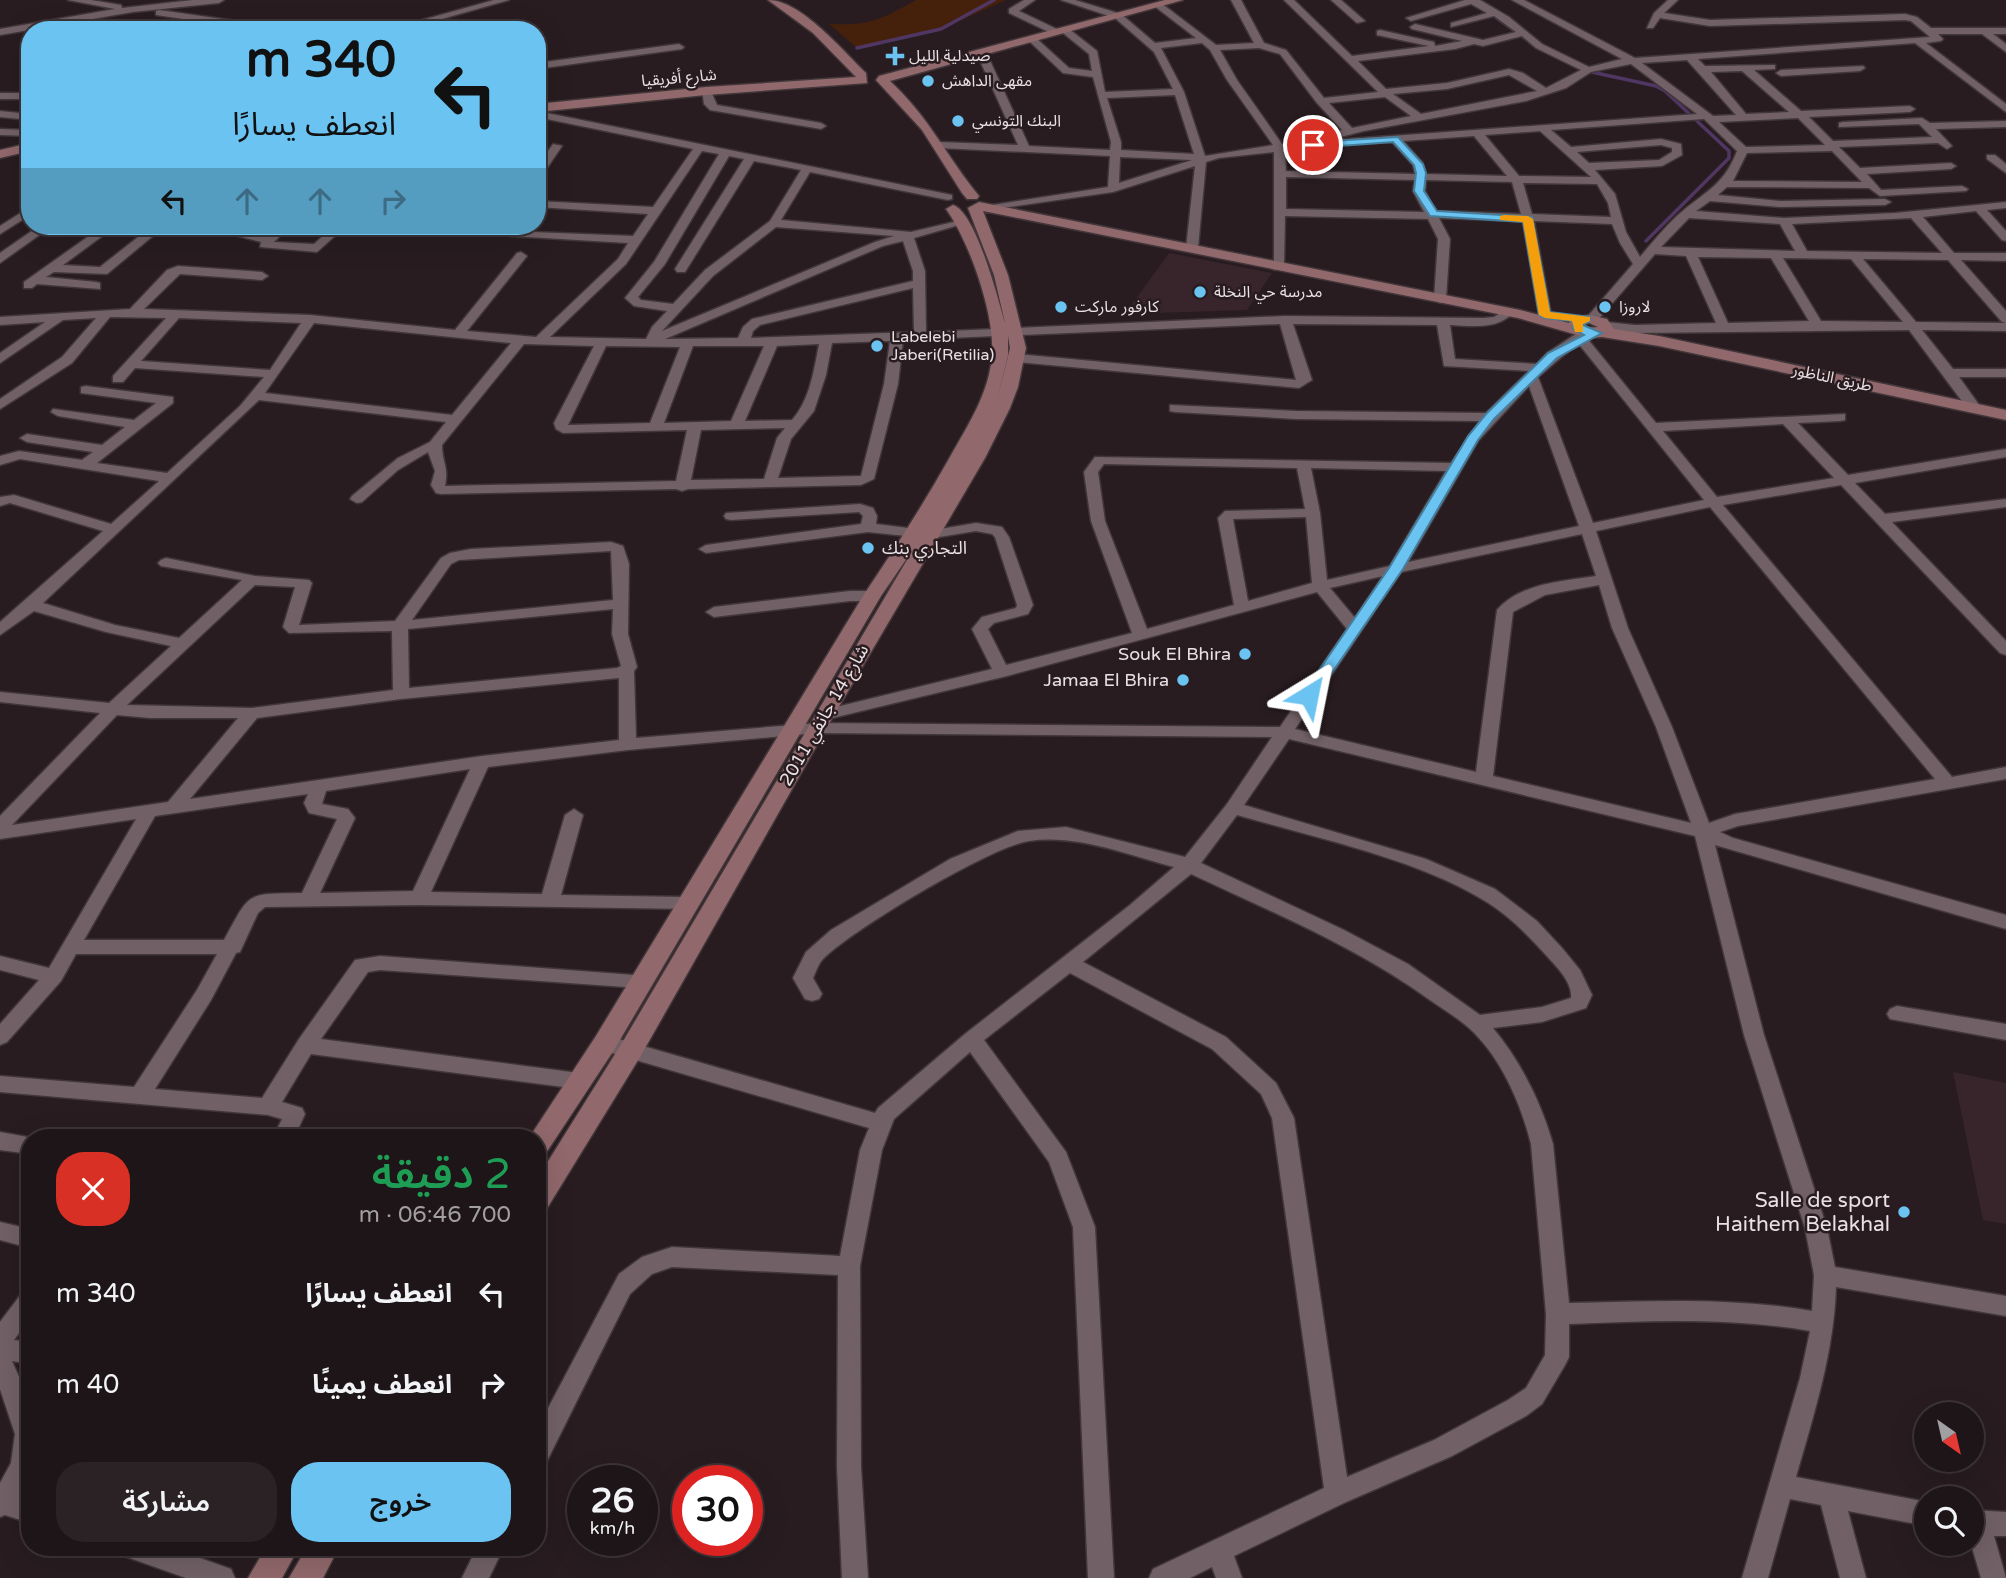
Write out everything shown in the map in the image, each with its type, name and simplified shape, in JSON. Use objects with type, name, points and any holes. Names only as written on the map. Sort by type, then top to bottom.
[{"type":"main road","name":"شارع 14 جانفي 2011","points":[[546,1132],[605,1043],[873,596],[924,533],[994,426],[1010,387],[1017,358],[1007,332],[1001,275],[964,205],[926,146],[892,103],[817,31],[773,0]]},
{"type":"main road","name":"شارع 14 جانفي 2011","points":[[788,0],[827,29],[880,76],[910,108],[939,145],[961,186],[964,205]]},
{"type":"main road","points":[[863,78],[912,71],[982,54],[1062,32],[1121,11],[1137,10],[1177,0]]},
{"type":"main road","name":"شارع أفريقيا","points":[[546,107],[863,78]]},
{"type":"main road","points":[[0,154],[21,149]]},
{"type":"main road","points":[[964,205],[1594,328]]},
{"type":"main road","points":[[1514,313],[1545,315],[1594,328]]},
{"type":"main road","name":"طريق الناظور","points":[[1594,328],[1654,334],[2006,415]]},
{"type":"main road","name":"شارع 14 جانفي 2011","points":[[546,1187],[631,1050],[820,721],[924,533],[987,406],[1007,332]]},
{"type":"main road","points":[[264,1578],[278,1556]]},
{"type":"main road","points":[[305,1578],[318,1556]]},
{"type":"street","points":[[73,0],[216,21]]},
{"type":"street","points":[[64,21],[133,9],[219,0]]},
{"type":"street","points":[[425,21],[504,0]]},
{"type":"street","points":[[1030,0],[1012,11],[1062,32],[1094,53],[1101,95],[1113,130],[1117,154],[1113,189]]},
{"type":"street","points":[[1066,0],[1121,11],[1162,56],[1179,92],[1200,158],[1192,248]]},
{"type":"street","points":[[1236,0],[1260,45]]},
{"type":"street","points":[[1289,0],[1386,93],[1418,117]]},
{"type":"street","points":[[1336,0],[1360,21]]},
{"type":"street","points":[[1524,33],[1489,42],[1473,41],[1413,23],[1473,0],[1496,13],[1524,33],[1539,46],[1588,70]]},
{"type":"street","points":[[1517,0],[1632,60],[1709,118],[1742,150],[1944,143],[1924,122],[1811,126]]},
{"type":"street","points":[[1650,26],[1673,0]]},
{"type":"street","points":[[1158,5],[1210,44],[1232,80],[1283,147],[1278,212],[1278,267]]},
{"type":"street","points":[[1454,24],[1496,13]]},
{"type":"street","points":[[1283,147],[1349,131],[1546,92],[1571,82],[1588,70],[1632,60],[1937,39],[1914,19],[1905,17],[1710,23],[1657,15]]},
{"type":"street","points":[[0,32],[21,28]]},
{"type":"street","points":[[1930,31],[2006,31]]},
{"type":"street","points":[[1984,31],[2006,49]]},
{"type":"street","points":[[1380,33],[1445,47]]},
{"type":"street","points":[[1033,40],[1066,71],[1097,75]]},
{"type":"street","points":[[1350,59],[1473,41]]},
{"type":"street","points":[[1918,41],[2005,108]]},
{"type":"street","points":[[1154,47],[1260,45],[1283,52],[1321,101],[1349,131]]},
{"type":"street","points":[[546,65],[679,47]]},
{"type":"street","points":[[1754,53],[1798,85]]},
{"type":"street","points":[[982,54],[1024,147]]},
{"type":"street","points":[[1689,56],[1744,118]]},
{"type":"street","points":[[1745,68],[1800,115],[1859,172],[1879,193],[1895,216]]},
{"type":"street","points":[[1703,69],[1860,68]]},
{"type":"street","points":[[1321,101],[1447,86],[1509,72],[1520,75],[1546,92]]},
{"type":"street","points":[[706,91],[709,104],[714,108],[821,126]]},
{"type":"street","points":[[1101,95],[1179,92]]},
{"type":"street","points":[[2,97],[21,96]]},
{"type":"street","points":[[939,145],[1024,147],[1200,158],[1283,147],[1542,128],[1910,109]]},
{"type":"street","points":[[0,114],[21,116]]},
{"type":"street","points":[[546,116],[807,169],[964,205],[1113,189],[1200,158]]},
{"type":"street","points":[[1928,126],[2006,124]]},
{"type":"street","points":[[1542,128],[1569,149],[1584,167],[1601,181],[1614,203],[1624,243],[1639,264]]},
{"type":"street","points":[[0,132],[21,133]]},
{"type":"street","points":[[1477,133],[1517,180],[1528,219],[1545,315]]},
{"type":"street","points":[[1395,139],[1418,164],[1419,191],[1434,215],[1444,239],[1440,299]]},
{"type":"street","points":[[1569,149],[1661,142],[1677,146],[1678,153],[1662,163],[1584,167]]},
{"type":"street","points":[[546,162],[557,146]]},
{"type":"street","points":[[540,340],[622,261],[699,147]]},
{"type":"street","points":[[855,1578],[849,1467],[849,1266],[871,1150],[879,1124],[891,1108],[972,1039],[1137,910],[1189,864],[1233,808],[1396,569],[1454,467],[1490,417],[1542,368],[1594,328],[1639,264],[1686,214],[1709,198],[1735,173],[1742,150]]},
{"type":"street","points":[[675,308],[632,300],[659,264],[726,152]]},
{"type":"street","points":[[1991,157],[2006,170]]},
{"type":"street","points":[[681,269],[750,158]]},
{"type":"street","points":[[1735,173],[1859,172],[1951,166]]},
{"type":"street","points":[[650,341],[675,308],[709,273],[774,223],[807,169]]},
{"type":"street","points":[[1281,174],[1601,181]]},
{"type":"street","points":[[1724,184],[1879,193]]},
{"type":"street","points":[[1709,198],[1781,204],[1879,193],[1962,189]]},
{"type":"street","points":[[546,205],[657,211]]},
{"type":"street","points":[[650,341],[755,295],[907,234],[964,205]]},
{"type":"street","points":[[1686,214],[1784,221],[1895,216],[2006,205]]},
{"type":"street","points":[[1980,209],[2006,238]]},
{"type":"street","points":[[1278,212],[1617,221]]},
{"type":"street","points":[[1914,214],[2006,319]]},
{"type":"street","points":[[0,231],[21,216]]},
{"type":"street","points":[[1784,221],[1804,256]]},
{"type":"street","points":[[774,223],[907,234]]},
{"type":"street","points":[[907,234],[916,259],[920,283],[917,307],[920,335]]},
{"type":"street","points":[[0,258],[33,235]]},
{"type":"street","points":[[96,286],[32,282],[97,235]]},
{"type":"street","points":[[51,268],[103,271],[148,235]]},
{"type":"street","points":[[245,235],[269,240]]},
{"type":"street","points":[[274,235],[264,245],[317,248],[331,235]]},
{"type":"street","points":[[546,235],[637,240]]},
{"type":"street","points":[[1652,250],[1776,256],[2006,257]]},
{"type":"street","points":[[1691,253],[1723,326]]},
{"type":"street","points":[[457,335],[522,256]]},
{"type":"street","points":[[1776,256],[1817,325]]},
{"type":"street","points":[[1855,256],[1909,325],[1927,341],[1975,409]]},
{"type":"street","points":[[622,261],[709,273]]},
{"type":"street","points":[[134,312],[171,273],[178,270],[262,276]]},
{"type":"street","points":[[743,343],[749,327],[756,322],[920,283]]},
{"type":"street","points":[[0,321],[134,312],[310,318],[520,341],[743,343],[1285,320],[1443,323],[1490,321],[1514,313]]},
{"type":"street","points":[[0,405],[66,360],[107,313]]},
{"type":"street","points":[[118,379],[176,314]]},
{"type":"street","points":[[0,359],[63,315]]},
{"type":"street","points":[[0,630],[32,605],[257,396],[310,318]]},
{"type":"street","points":[[1175,408],[1280,398],[1304,380],[1285,320]]},
{"type":"street","points":[[1443,323],[1449,363],[1542,368]]},
{"type":"street","points":[[1654,334],[1723,326],[2006,327]]},
{"type":"street","points":[[1594,328],[1656,427],[1713,502],[1947,782]]},
{"type":"street","points":[[520,341],[436,445],[435,456],[442,471],[438,485],[440,490],[682,487],[867,479],[891,384],[897,336]]},
{"type":"street","points":[[770,483],[784,438],[807,411],[819,375],[826,339]]},
{"type":"street","points":[[602,342],[561,427],[570,430],[796,424]]},
{"type":"street","points":[[736,426],[772,342]]},
{"type":"street","points":[[655,428],[688,343]]},
{"type":"street","points":[[1017,358],[1280,398],[1490,417]]},
{"type":"street","points":[[131,365],[274,374]]},
{"type":"street","points":[[1542,368],[1588,529],[1620,628],[1664,727],[1703,832],[1754,1035],[1816,1228],[1825,1275],[1823,1323],[1812,1378],[1755,1578]]},
{"type":"street","points":[[1952,373],[2006,373]]},
{"type":"street","points":[[84,466],[168,400],[86,390]]},
{"type":"street","points":[[257,396],[455,419]]},
{"type":"street","points":[[58,412],[139,425]]},
{"type":"street","points":[[1656,427],[1840,417]]},
{"type":"street","points":[[1787,420],[2006,650]]},
{"type":"street","points":[[682,487],[695,427]]},
{"type":"street","points":[[27,438],[106,450]]},
{"type":"street","points":[[358,499],[403,459],[436,445]]},
{"type":"street","points":[[0,833],[482,762],[628,744],[794,729],[1320,586],[1713,502],[2006,453]]},
{"type":"street","points":[[0,461],[19,455],[170,478]]},
{"type":"street","points":[[1141,635],[1098,521],[1091,472],[1100,460],[1454,467]]},
{"type":"street","points":[[1303,464],[1313,513],[1320,586],[1355,629]]},
{"type":"street","points":[[0,502],[9,498],[114,530]]},
{"type":"street","points":[[1880,519],[2006,503]]},
{"type":"street","points":[[731,516],[860,508],[868,511],[870,516],[868,528]]},
{"type":"street","points":[[1242,608],[1225,517],[1230,514],[1313,513]]},
{"type":"street","points":[[706,550],[868,528],[924,533],[976,527],[997,530],[1002,537],[1025,605],[1023,611],[988,621],[980,629],[1001,672]]},
{"type":"street","points":[[401,694],[400,626],[446,561],[471,553],[616,547],[621,564],[620,634],[629,667],[628,744]]},
{"type":"street","points":[[166,563],[248,577],[251,580],[304,583],[291,627],[295,630],[400,626],[620,604]]},
{"type":"street","points":[[0,827],[111,710],[251,580]]},
{"type":"street","points":[[1484,780],[1505,610],[1521,597],[1545,589],[1604,580]]},
{"type":"street","points":[[714,611],[850,596],[873,596]]},
{"type":"street","points":[[32,605],[113,629],[184,644]]},
{"type":"street","points":[[0,697],[111,710],[252,713],[401,694],[627,672]]},
{"type":"street","points":[[175,806],[252,713]]},
{"type":"street","points":[[820,721],[1284,732],[1703,832],[1727,843],[2006,922]]},
{"type":"street","points":[[419,898],[482,762]]},
{"type":"street","points":[[1703,832],[1735,820],[2006,774]]},
{"type":"street","points":[[308,899],[346,818],[342,813],[316,809],[313,803],[318,786]]},
{"type":"street","points":[[1233,808],[1438,869],[1477,886],[1535,929],[1573,972],[1582,995],[1579,1003],[1477,1023]]},
{"type":"street","points":[[0,1037],[54,976],[150,810]]},
{"type":"street","points":[[550,900],[574,815]]},
{"type":"street","points":[[812,994],[803,978],[813,957],[823,947],[956,864],[1009,839],[1044,832],[1066,833],[1189,864],[1338,935],[1390,963],[1477,1023],[1506,1058],[1536,1122],[1550,1217],[1558,1314],[1557,1357],[1534,1396],[1443,1448],[1337,1494],[1162,1578]]},
{"type":"street","points":[[140,1095],[233,947],[254,904],[263,900],[419,898],[686,904]]},
{"type":"street","points":[[73,947],[233,947]]},
{"type":"street","points":[[0,962],[54,976]]},
{"type":"street","points":[[268,1107],[306,1045],[362,965],[380,963],[640,981]]},
{"type":"street","points":[[1068,963],[1219,1043],[1269,1089],[1283,1118],[1337,1494]]},
{"type":"street","points":[[1897,1014],[2006,1032]]},
{"type":"street","points":[[972,1039],[1058,1158],[1084,1227],[1101,1578]]},
{"type":"street","points":[[605,1043],[879,1124]]},
{"type":"street","points":[[306,1045],[579,1081]]},
{"type":"street","points":[[0,1084],[268,1107],[295,1114],[288,1129]]},
{"type":"street","points":[[0,1141],[21,1144]]},
{"type":"street","points":[[0,1231],[21,1237]]},
{"type":"street","points":[[546,1437],[622,1287],[633,1273],[652,1261],[671,1257],[849,1266]]},
{"type":"street","points":[[1825,1275],[2006,1306]]},
{"type":"street","points":[[1558,1314],[1653,1311],[1764,1313],[1823,1323]]},
{"type":"street","points":[[0,1340],[21,1312]]},
{"type":"street","points":[[0,1349],[21,1352]]},
{"type":"street","points":[[0,1362],[21,1414]]},
{"type":"street","points":[[21,1473],[1,1503],[21,1509]]},
{"type":"street","points":[[1782,1486],[1914,1512]]},
{"type":"street","points":[[1830,1496],[1853,1578]]},
{"type":"street","points":[[1984,1523],[2006,1524]]},
{"type":"street","points":[[1984,1549],[1994,1578]]},
{"type":"street","points":[[1220,1552],[1229,1578]]},
{"type":"street","points":[[159,1556],[222,1578]]},
{"type":"street","points":[[475,1578],[486,1556]]},
{"type":"shaded area","points":[[916,0],[1006,0],[941,29],[857,48],[829,24],[855,24],[875,20]]},
{"type":"shaded area","name":"مدرسة حي النخلة","points":[[1169,253],[1272,273],[1247,310],[1125,314]]},
{"type":"shaded area","points":[[1953,1072],[2006,1083],[2006,1224],[1983,1220]]},
{"type":"waterway","points":[[857,48],[941,29],[994,0]]},
{"type":"waterway","points":[[1494,16],[1534,45]]},
{"type":"waterway","points":[[1587,71],[1656,86],[1665,91],[1729,151],[1729,158],[1646,241]]},
{"type":"slow traffic","points":[[1504,218],[1528,219],[1545,315],[1586,319],[1577,322],[1579,329]]},
{"type":"place","name":"صيدلية الليل","points":[[895,56]]},
{"type":"place","name":"مقهى الداهش","points":[[928,81]]},
{"type":"place","name":"البنك التونسي","points":[[958,121]]},
{"type":"place","name":"مدرسة حي النخلة","points":[[1200,292]]},
{"type":"place","name":"كارفور ماركت","points":[[1061,307]]},
{"type":"place","name":"لاروزا","points":[[1605,307]]},
{"type":"place","name":"Labelebi Jaberi(Retilia)","points":[[877,346]]},
{"type":"place","name":"التجاري بنك","points":[[868,548]]},
{"type":"place","name":"Souk El Bhira","points":[[1245,654]]},
{"type":"place","name":"Jamaa El Bhira","points":[[1183,680]]},
{"type":"place","name":"Salle de sport Haithem Belakhal","points":[[1904,1212]]},
{"type":"route","points":[[1309,695],[1396,569],[1472,439],[1490,417],[1552,356],[1596,333],[1585,332],[1577,327],[1577,322],[1586,319],[1545,315],[1528,219],[1433,214],[1419,191],[1421,173],[1418,164],[1395,139],[1313,145]]}]
